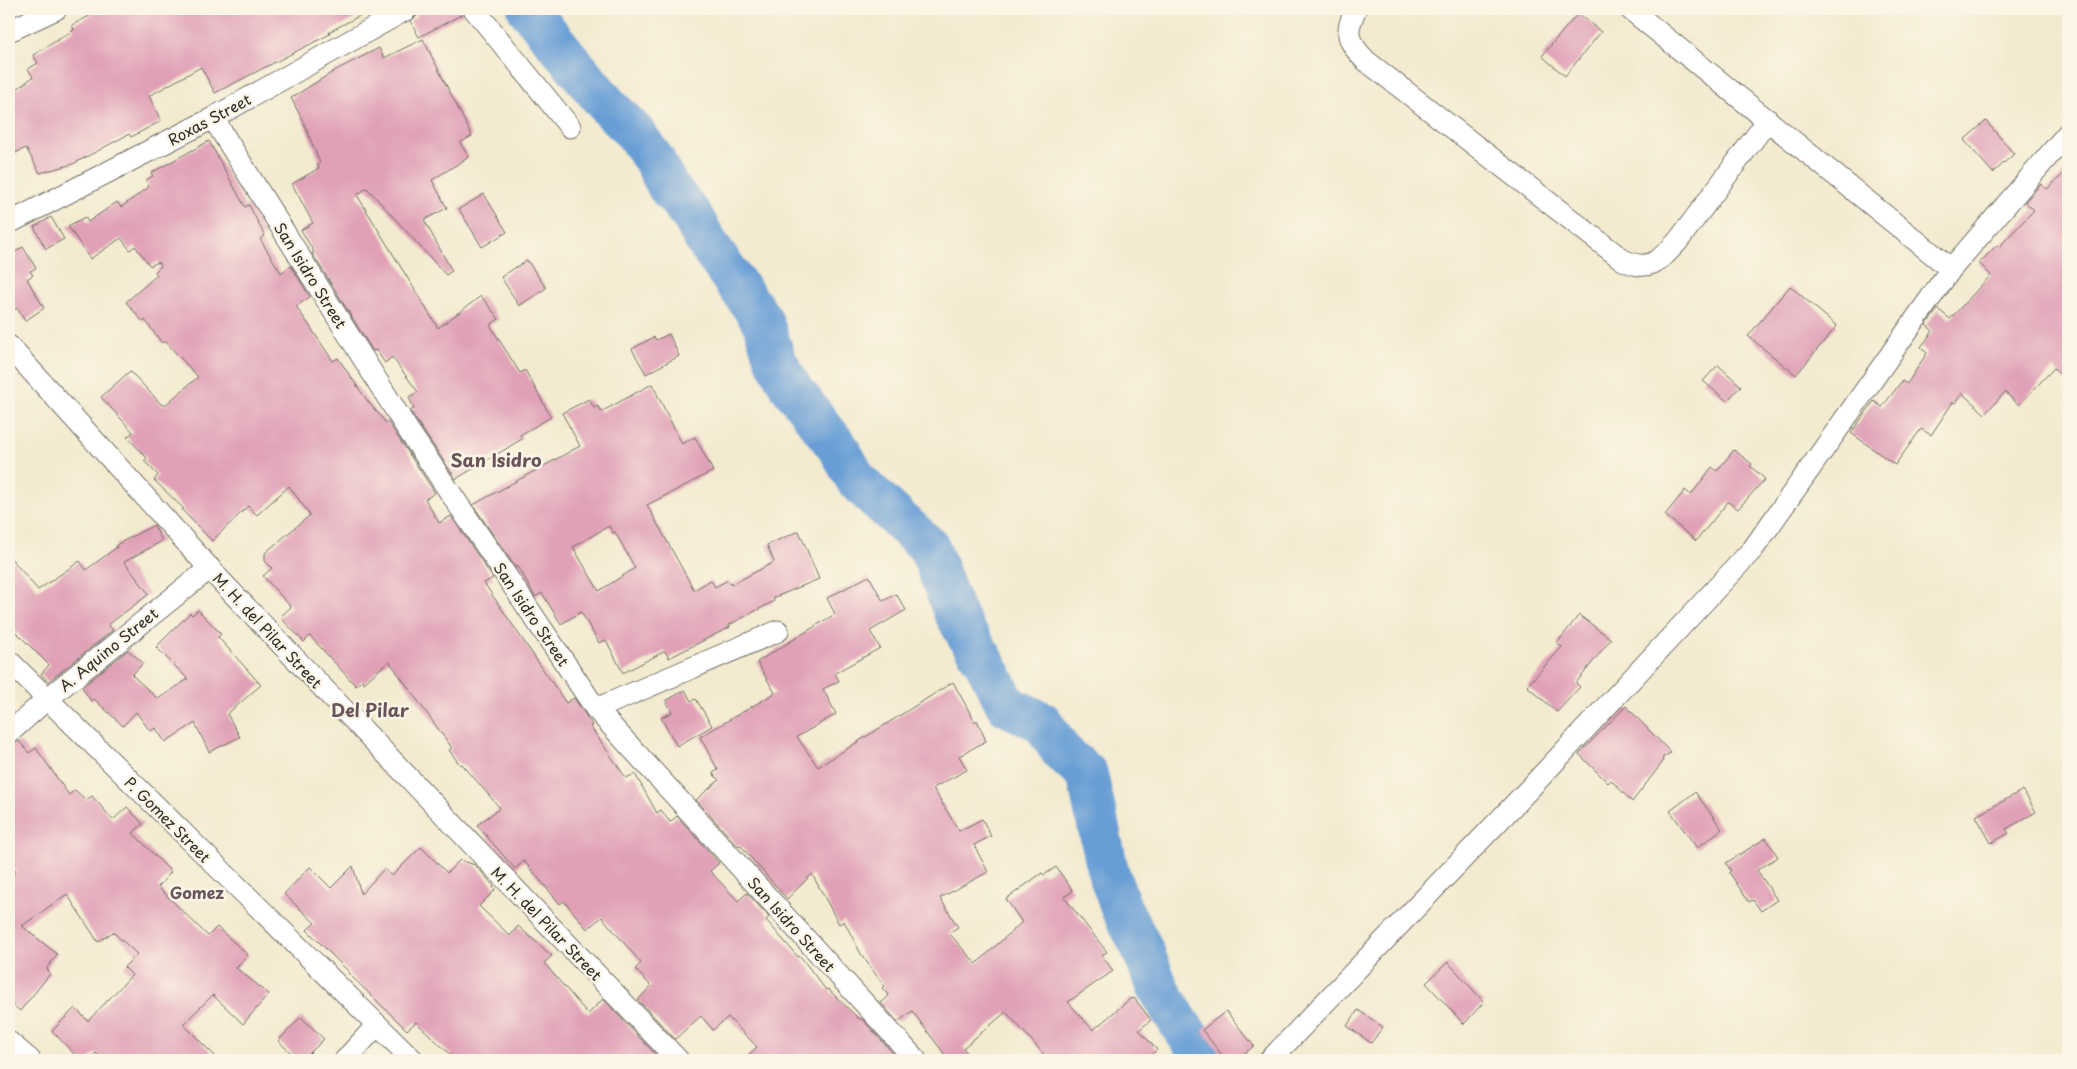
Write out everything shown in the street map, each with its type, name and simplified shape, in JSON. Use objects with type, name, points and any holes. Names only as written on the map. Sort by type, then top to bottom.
[{"type":"street","points":[[9,31],[56,9]]},
{"type":"street","name":"Roxas Street","points":[[9,223],[213,118],[407,9]]},
{"type":"street","points":[[474,9],[570,127]]},
{"type":"street","points":[[1356,9],[1350,21],[1348,36],[1351,45],[1365,60],[1623,260],[1636,266],[1649,266],[1656,262],[1678,241],[1768,120]]},
{"type":"street","points":[[1630,9],[1951,269]]},
{"type":"street","name":"San Isidro Street","points":[[213,118],[406,427],[596,709],[916,1060]]},
{"type":"street","points":[[1270,1060],[1532,786],[1753,549],[1951,269],[2068,133]]},
{"type":"street","name":"M. H. del Pilar Street","points":[[9,346],[210,568],[678,1060]]},
{"type":"street","name":"A. Aquino Street","points":[[9,733],[47,699],[210,568]]},
{"type":"street","points":[[596,709],[778,631]]},
{"type":"street","name":"P. Gomez Street","points":[[9,661],[413,1060]]},
{"type":"street","points":[[345,1060],[377,1025]]},
{"type":"street","points":[[9,1042],[30,1060]]},
{"type":"building","points":[[103,9],[372,9],[329,32],[330,34],[215,93],[201,67],[149,96],[161,121],[131,137],[129,134],[73,164],[40,173],[26,148],[9,156],[9,95],[33,77],[28,69],[38,63],[33,55],[74,30],[72,25]]},
{"type":"building","points":[[419,9],[462,9],[463,14],[419,37],[410,21],[417,16]]},
{"type":"building","points":[[1578,13],[1601,32],[1565,76],[1542,56]]},
{"type":"building","points":[[423,39],[472,136],[460,143],[469,157],[432,180],[447,208],[424,220],[452,271],[446,275],[367,188],[357,195],[438,328],[481,296],[499,319],[490,325],[520,373],[525,370],[551,417],[520,435],[522,439],[456,479],[410,411],[414,409],[409,397],[418,392],[392,357],[385,363],[376,350],[373,351],[312,253],[314,252],[301,230],[313,223],[292,184],[319,168],[317,165],[320,163],[303,121],[291,98],[336,70],[379,48],[384,58]]},
{"type":"building","points":[[1986,121],[2014,154],[1993,173],[1964,140]]},
{"type":"building","points":[[209,141],[245,207],[249,205],[265,236],[260,239],[281,273],[291,266],[310,297],[296,306],[333,361],[338,358],[366,399],[386,423],[388,422],[435,493],[425,499],[439,523],[451,516],[493,578],[484,583],[566,703],[574,698],[592,725],[590,726],[626,778],[635,774],[657,813],[661,810],[670,822],[677,816],[719,863],[710,871],[738,901],[747,893],[769,917],[766,920],[798,957],[800,956],[826,990],[828,989],[858,1018],[863,1020],[899,1060],[743,1060],[757,1047],[728,1017],[713,1030],[701,1016],[675,1039],[638,1000],[651,986],[635,969],[641,963],[602,917],[587,929],[564,901],[560,904],[524,861],[515,869],[477,825],[500,808],[462,764],[460,765],[449,750],[452,748],[389,661],[364,683],[362,680],[356,686],[310,636],[304,642],[280,617],[291,607],[263,576],[272,568],[265,561],[265,553],[310,515],[289,486],[257,515],[248,506],[212,541],[182,510],[184,509],[154,480],[158,475],[144,461],[147,458],[127,437],[133,432],[101,397],[130,371],[162,405],[165,405],[198,377],[165,341],[162,343],[145,320],[143,322],[126,302],[157,275],[155,272],[161,266],[158,262],[150,266],[135,246],[130,250],[121,238],[90,259],[68,226],[85,217],[88,222],[117,202],[121,207],[149,187],[146,180],[153,176],[151,173]]},
{"type":"building","points":[[2068,170],[2068,383],[2054,368],[2019,405],[2005,392],[1985,414],[1962,393],[1955,403],[1953,402],[1931,435],[1921,429],[1895,465],[1851,433],[1874,401],[1882,407],[1902,381],[1907,384],[1927,353],[1921,347],[1933,331],[1926,325],[1938,309],[1950,319],[1991,275],[1979,263],[1997,245],[1999,247],[2034,210],[2025,202],[2041,184],[2047,189]]},
{"type":"building","points":[[484,194],[507,232],[482,247],[459,209]]},
{"type":"building","points":[[51,217],[64,239],[46,249],[34,227]]},
{"type":"building","points":[[23,247],[36,268],[30,271],[33,275],[27,279],[44,308],[25,321],[17,308],[9,313],[9,248],[12,254]]},
{"type":"building","points":[[527,260],[546,288],[519,306],[501,277]]},
{"type":"building","points":[[1790,286],[1837,326],[1796,375],[1748,336]]},
{"type":"building","points":[[669,334],[679,356],[646,374],[632,349],[654,337],[656,340]]},
{"type":"building","points":[[1718,365],[1741,386],[1727,401],[1703,381]]},
{"type":"building","points":[[652,384],[682,444],[695,437],[713,471],[647,505],[694,590],[711,580],[715,587],[728,580],[731,585],[774,562],[767,545],[799,531],[819,579],[773,598],[774,601],[729,625],[730,627],[669,658],[665,651],[623,673],[606,640],[599,643],[581,612],[561,624],[542,593],[535,597],[518,566],[516,568],[473,505],[580,446],[562,413],[589,399],[594,408],[598,406],[601,412]],"holes":[[[609,526],[613,533],[615,532],[635,568],[599,591],[573,547]]]},
{"type":"building","points":[[1734,450],[1752,464],[1750,466],[1765,479],[1738,509],[1728,502],[1696,541],[1665,515],[1685,490],[1691,495],[1712,467],[1717,471]]},
{"type":"building","points":[[154,525],[162,541],[124,562],[149,594],[108,625],[113,630],[48,682],[41,674],[49,665],[9,625],[9,556],[38,590],[80,561],[86,570],[117,547],[116,545]]},
{"type":"building","points":[[869,576],[883,601],[896,594],[906,610],[870,631],[880,648],[835,673],[839,681],[823,689],[836,714],[797,737],[818,767],[953,682],[975,722],[977,720],[986,741],[959,756],[967,770],[933,788],[959,831],[982,819],[991,836],[974,845],[988,872],[940,898],[958,927],[949,933],[976,964],[1022,922],[1006,899],[1042,873],[1044,875],[1056,867],[1073,891],[1064,897],[1107,952],[1102,955],[1113,971],[1068,1002],[1093,1030],[1131,998],[1134,998],[1151,1020],[1139,1030],[1157,1050],[1145,1060],[1049,1060],[1006,1012],[963,1048],[974,1060],[949,1060],[912,1011],[898,1022],[881,1003],[889,996],[882,988],[884,986],[861,954],[844,921],[839,924],[812,874],[787,899],[740,845],[738,846],[696,800],[719,780],[712,773],[718,770],[700,737],[775,693],[757,662],[835,614],[827,598]]},
{"type":"building","points":[[198,610],[221,634],[218,637],[261,685],[227,714],[240,737],[209,752],[195,723],[165,742],[156,728],[150,731],[136,712],[123,726],[94,699],[91,701],[82,687],[128,650],[143,663],[132,675],[158,699],[188,679],[156,647],[190,613],[192,615]]},
{"type":"building","points":[[1579,615],[1611,639],[1576,683],[1580,687],[1557,712],[1527,686],[1562,647],[1557,643]]},
{"type":"building","points":[[685,690],[691,701],[696,699],[712,726],[677,746],[661,718],[672,712],[666,701]]},
{"type":"building","points":[[1626,706],[1671,753],[1663,757],[1662,763],[1632,802],[1611,780],[1608,783],[1579,754]]},
{"type":"building","points":[[19,741],[29,753],[36,748],[69,795],[75,790],[86,800],[92,796],[113,820],[127,807],[143,824],[133,833],[171,872],[158,887],[208,936],[217,927],[248,955],[236,968],[269,994],[243,1024],[213,995],[183,1024],[219,1060],[104,1060],[96,1053],[88,1060],[80,1060],[52,1031],[75,1008],[88,1021],[132,975],[124,967],[137,954],[113,932],[98,942],[67,894],[22,926],[57,954],[47,968],[50,974],[20,1011],[9,1001],[9,880],[16,872],[9,861],[9,745]]},
{"type":"building","points":[[2023,790],[2036,812],[2006,829],[2009,833],[1991,843],[1976,816]]},
{"type":"building","points":[[1695,792],[1722,829],[1697,848],[1670,811]]},
{"type":"building","points":[[1766,838],[1778,857],[1757,870],[1777,900],[1761,911],[1753,900],[1749,902],[1729,872],[1731,871],[1726,863]]},
{"type":"building","points":[[421,847],[447,873],[460,860],[475,865],[494,886],[495,890],[479,906],[510,936],[518,926],[552,956],[544,963],[588,1014],[603,999],[656,1055],[650,1060],[456,1060],[416,1022],[407,1030],[307,930],[315,923],[284,894],[310,867],[331,888],[353,866],[361,894],[384,869],[392,876]]},
{"type":"building","points":[[1448,962],[1484,1002],[1464,1024],[1426,983]]},
{"type":"building","points":[[1358,1010],[1383,1027],[1371,1043],[1347,1026]]},
{"type":"building","points":[[1226,1011],[1254,1046],[1236,1060],[1226,1060],[1202,1030]]},
{"type":"building","points":[[301,1017],[324,1039],[303,1060],[299,1060],[278,1041]]},
{"type":"waterway","points":[[528,9],[608,106],[634,132],[654,160],[668,187],[692,216],[707,243],[762,320],[775,359],[790,386],[839,449],[857,481],[929,547],[954,612],[983,659],[1007,706],[1042,722],[1061,751],[1087,774],[1108,871],[1121,908],[1141,946],[1158,988],[1181,1026],[1206,1060]]},
{"type":"district","name":"San Isidro","points":[[496,459]]},
{"type":"district","name":"Del Pilar","points":[[370,709]]},
{"type":"district","name":"Gomez","points":[[197,892]]}]
